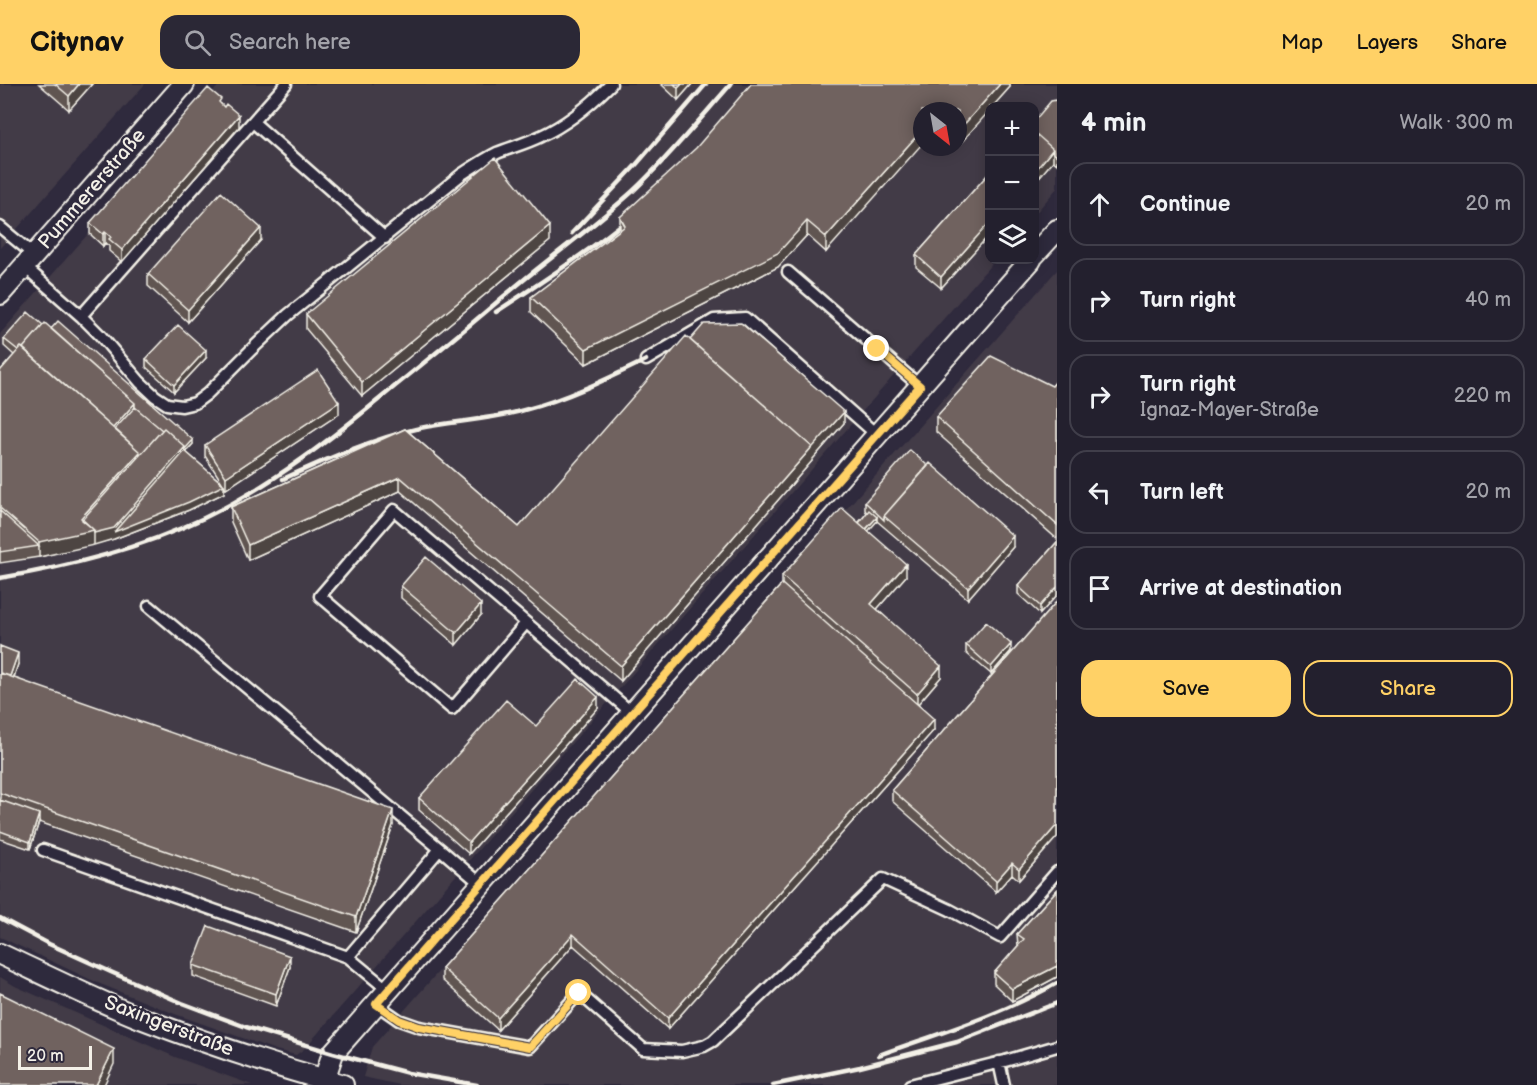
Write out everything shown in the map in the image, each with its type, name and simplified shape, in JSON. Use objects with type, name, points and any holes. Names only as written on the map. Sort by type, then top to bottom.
[{"type":"street","name":"Pummererstraße","points":[[0,294],[184,84]]},
{"type":"street","points":[[1039,250],[1057,230]]},
{"type":"street","points":[[334,1082],[333,1053],[1027,264]]},
{"type":"street","name":"Saxingerstraße","points":[[0,954],[137,1017],[226,1049],[334,1082]]},
{"type":"lane","points":[[81,316],[286,84]]},
{"type":"lane","points":[[0,227],[140,382],[167,404],[182,406],[195,402],[207,394],[288,315],[462,174],[498,153],[542,136],[565,123],[611,84]]},
{"type":"lane","points":[[253,122],[385,238]]},
{"type":"lane","points":[[788,272],[920,386]]},
{"type":"lane","points":[[646,360],[714,320],[745,318],[877,435]]},
{"type":"lane","points":[[526,623],[452,709],[320,596],[394,510],[632,713]]},
{"type":"lane","points":[[149,606],[481,884]]},
{"type":"lane","points":[[348,957],[440,849]]},
{"type":"lane","points":[[43,850],[348,957],[399,1020],[419,1027],[530,1047],[579,993],[643,1049],[682,1051],[693,1050],[713,1041],[883,879],[950,910],[1000,938],[1057,872]]},
{"type":"lane","points":[[910,1085],[1057,1046]]},
{"type":"lane","points":[[999,1062],[1004,1085]]},
{"type":"shaded area","points":[[0,84],[145,84],[0,248]]},
{"type":"shaded area","points":[[220,84],[1057,84],[1057,188],[1039,209],[1039,102],[985,102],[985,264],[991,264],[304,1049],[296,1055],[276,1050],[175,1014],[98,983],[0,937],[0,334]]},
{"type":"shaded area","points":[[1057,270],[1057,1085],[400,1085],[363,1077],[372,1047]]},
{"type":"shaded area","points":[[0,977],[15,986],[175,1057],[252,1085],[0,1085]]},
{"type":"building","points":[[55,84],[79,84],[69,96]]},
{"type":"building","points":[[751,84],[1000,84],[967,121],[967,102],[913,102],[913,140],[826,237],[807,221],[778,253],[586,349],[531,297],[625,226],[620,217],[696,148]]},
{"type":"building","points":[[208,88],[221,99],[219,102],[224,107],[226,104],[239,115],[122,250],[109,239],[111,237],[105,232],[103,234],[90,223]]},
{"type":"building","points":[[1051,101],[1057,101],[1057,156],[1053,153],[1053,149],[1039,137],[1039,115]]},
{"type":"building","points":[[1039,137],[1053,149],[1039,166]]},
{"type":"building","points":[[495,158],[550,226],[362,382],[306,314]]},
{"type":"building","points":[[985,178],[985,228],[941,277],[916,255]]},
{"type":"building","points":[[221,192],[261,228],[188,310],[148,274]]},
{"type":"building","points":[[28,312],[43,325],[23,348],[18,350],[4,339]]},
{"type":"building","points":[[58,321],[193,440],[185,449],[164,428],[162,430],[135,407],[135,403],[51,329]]},
{"type":"building","points":[[45,323],[135,403],[113,428],[23,348]]},
{"type":"building","points":[[741,323],[844,412],[812,448],[690,340],[704,324]]},
{"type":"building","points":[[178,325],[206,350],[174,385],[146,359]]},
{"type":"building","points":[[686,336],[812,447],[621,666],[400,477],[248,545],[231,507],[405,429],[519,527]]},
{"type":"building","points":[[21,347],[140,452],[81,518],[94,530],[39,542],[0,508],[0,371]]},
{"type":"building","points":[[991,356],[1052,386],[1057,380],[1057,525],[936,417]]},
{"type":"building","points":[[318,370],[339,402],[226,477],[205,445]]},
{"type":"building","points":[[135,407],[162,430],[140,455],[140,452],[115,429]]},
{"type":"building","points":[[164,428],[185,447],[114,528],[94,533],[94,530],[82,520]]},
{"type":"building","points":[[910,450],[928,466],[884,516],[884,520],[865,502]]},
{"type":"building","points":[[185,451],[224,485],[189,502],[114,532]]},
{"type":"building","points":[[930,463],[1013,536],[968,588],[884,516]]},
{"type":"building","points":[[842,508],[906,564],[871,604],[941,666],[917,694],[782,576]]},
{"type":"building","points":[[869,510],[877,517],[866,529],[859,523]]},
{"type":"building","points":[[0,511],[39,546],[0,552]]},
{"type":"building","points":[[1057,542],[1057,587],[1040,606],[1018,586]]},
{"type":"building","points":[[426,557],[481,604],[456,633],[401,586]]},
{"type":"building","points":[[782,584],[934,719],[668,1018],[573,934],[498,1018],[442,968]]},
{"type":"building","points":[[1057,601],[1057,825],[1019,869],[1012,863],[996,881],[892,790]]},
{"type":"building","points":[[986,622],[1011,644],[991,667],[966,645]]},
{"type":"building","points":[[0,646],[18,653],[10,676],[0,673]]},
{"type":"building","points":[[0,673],[393,810],[356,917],[0,793]]},
{"type":"building","points":[[578,679],[598,697],[469,842],[419,798],[506,700],[536,726]]},
{"type":"building","points":[[0,800],[39,814],[30,842],[0,831]]},
{"type":"building","points":[[1057,890],[1057,966],[1012,989],[994,973],[1024,939],[1017,934]]},
{"type":"building","points":[[208,926],[290,956],[276,994],[193,965]]},
{"type":"building","points":[[0,993],[114,1049],[96,1085],[0,1085]]},
{"type":"railway","points":[[572,233],[635,166],[706,84]]},
{"type":"railway","points":[[0,578],[79,562],[155,539],[230,505],[279,475],[349,423],[617,205],[659,165],[731,84]]},
{"type":"railway","points":[[496,312],[583,253],[633,215]]},
{"type":"railway","points":[[283,479],[350,450],[402,433],[498,416],[540,405],[586,388],[646,360]]},
{"type":"railway","points":[[0,918],[49,944],[113,973],[182,1003],[246,1027],[408,1073],[477,1085]]},
{"type":"railway","points":[[879,1055],[992,1014],[1057,983]]},
{"type":"railway","points":[[773,1085],[860,1067],[957,1042],[1057,1003]]},
{"type":"route","points":[[579,993],[530,1047],[419,1027],[399,1020],[376,1004],[920,386],[877,349]]}]
